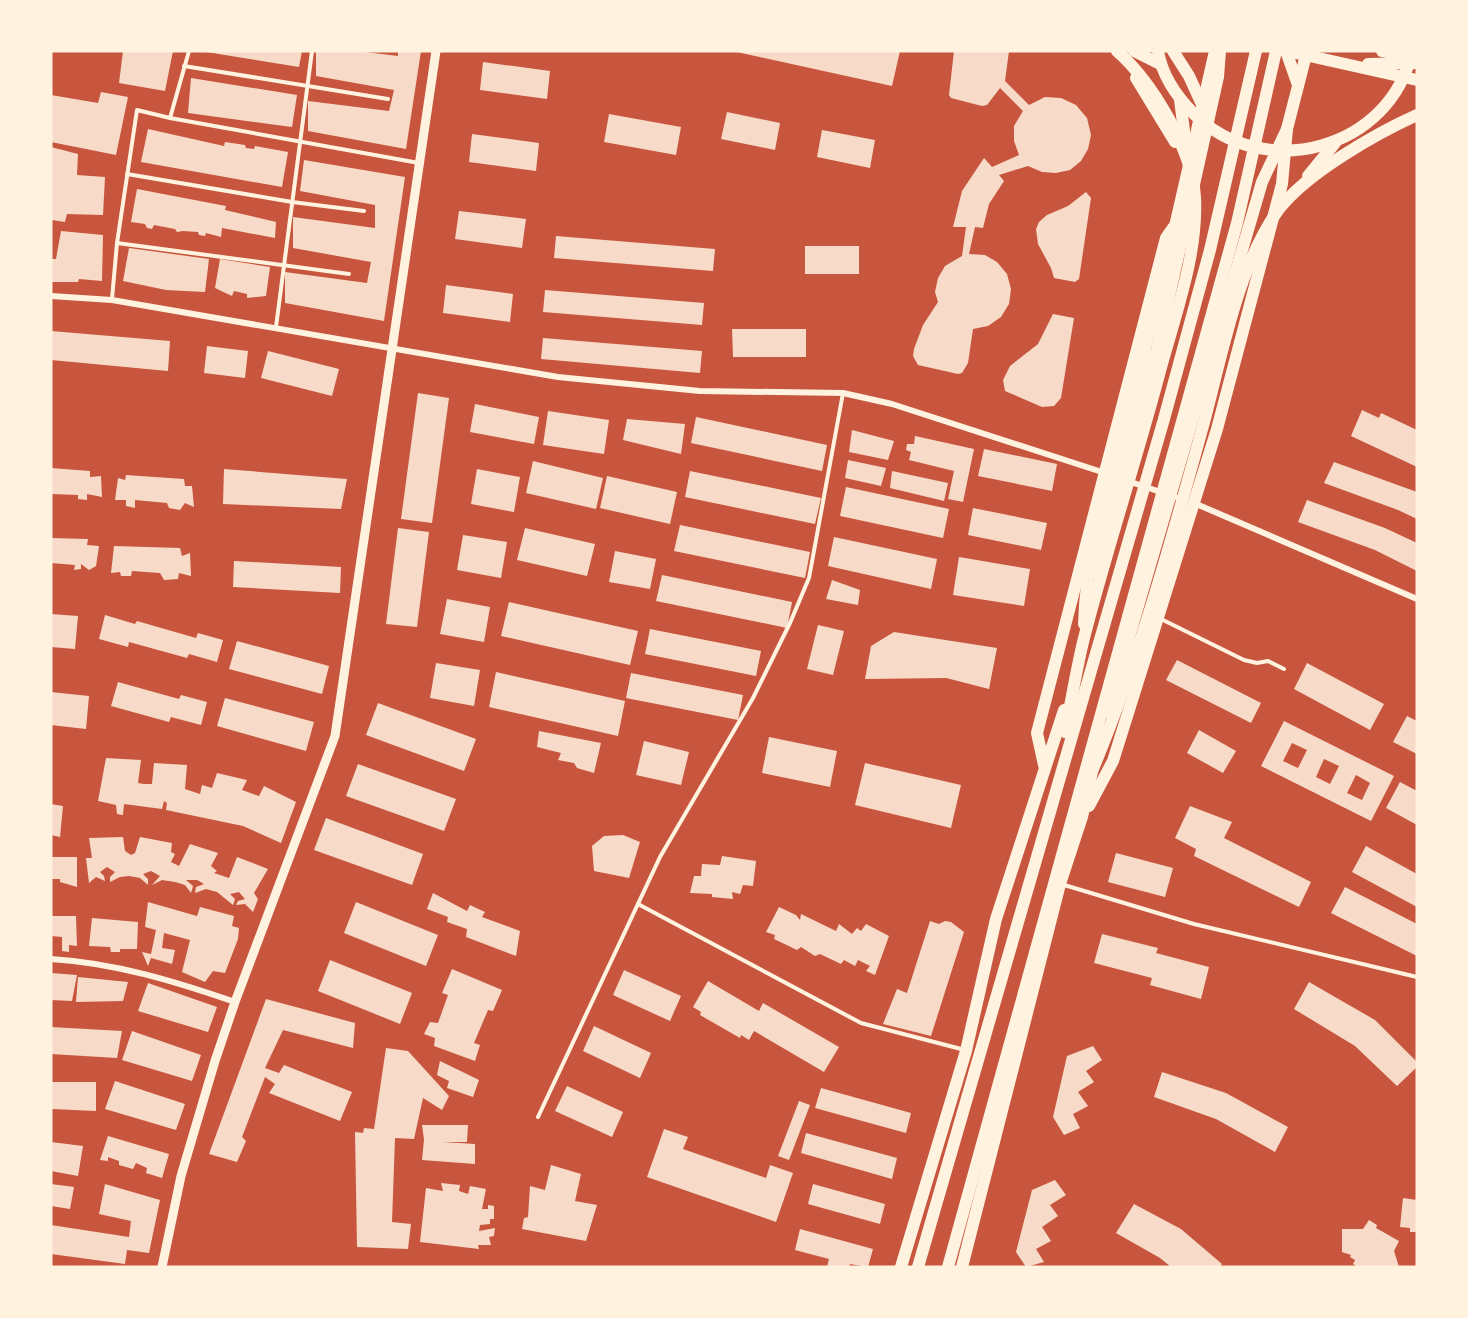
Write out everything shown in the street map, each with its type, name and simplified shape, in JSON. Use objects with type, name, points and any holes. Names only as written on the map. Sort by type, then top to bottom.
[{"type":"main road","points":[[1117,51],[1152,94],[1187,158]]},
{"type":"main road","points":[[1044,765],[1037,733],[1166,238],[1189,198],[1177,146],[1117,51]]},
{"type":"main road","points":[[1134,51],[1160,64]]},
{"type":"main road","points":[[1158,51],[1160,64],[1180,100],[1207,127],[1248,147],[1282,152],[1312,149],[1335,142],[1353,133],[1414,116]]},
{"type":"main road","points":[[1173,51],[1189,76],[1209,118]]},
{"type":"main road","points":[[1083,643],[1085,584],[1106,486],[1131,402],[1159,292],[1215,51]]},
{"type":"main road","points":[[901,1267],[966,1051],[996,919],[1044,765],[1058,735],[1119,478],[1157,350],[1189,198],[1209,118],[1220,51]]},
{"type":"main road","points":[[918,1267],[1164,419],[1210,250],[1256,51]]},
{"type":"main road","points":[[962,1267],[1076,820],[1237,223],[1276,51]]},
{"type":"main road","points":[[1298,86],[1286,51],[1307,53],[1417,80]]},
{"type":"main road","points":[[1382,51],[1417,57]]},
{"type":"main road","points":[[1389,51],[1417,57]]},
{"type":"main road","points":[[1353,133],[1383,108],[1397,88],[1412,51]]},
{"type":"main road","points":[[1076,820],[1113,761],[1217,429],[1282,184],[1287,129],[1307,53]]},
{"type":"main road","points":[[1349,65],[1417,63]]},
{"type":"main road","points":[[1048,815],[1083,643],[1184,278],[1195,211],[1195,195],[1187,158],[1180,100]]},
{"type":"main road","points":[[1302,184],[1414,116]]},
{"type":"main road","points":[[948,1267],[1262,182],[1287,129]]},
{"type":"main road","points":[[1076,820],[1150,612],[1246,277],[1269,223],[1335,142]]},
{"type":"street","points":[[162,1267],[188,1149],[234,1002],[335,736],[436,51]]},
{"type":"street","points":[[51,296],[112,300],[570,379],[700,391],[843,393],[892,404],[1194,502],[1417,598]]},
{"type":"street","points":[[51,959],[87,962],[156,975],[234,1002]]},
{"type":"lane","points":[[170,118],[189,51]]},
{"type":"lane","points":[[276,327],[312,51]]},
{"type":"lane","points":[[184,66],[388,99]]},
{"type":"lane","points":[[112,300],[117,243],[137,110],[420,163]]},
{"type":"lane","points":[[127,174],[292,202],[364,211]]},
{"type":"lane","points":[[117,243],[349,274]]},
{"type":"lane","points":[[538,1117],[660,857],[753,698],[790,623],[809,578],[843,393]]},
{"type":"lane","points":[[1158,618],[1244,660],[1257,663],[1268,661],[1284,669]]},
{"type":"lane","points":[[1060,884],[1194,924],[1417,977]]},
{"type":"lane","points":[[638,904],[861,1023],[966,1051]]},
{"type":"building","points":[[123,51],[173,51],[165,91],[119,83]]},
{"type":"building","points":[[200,51],[302,51],[299,67]]},
{"type":"building","points":[[316,51],[357,51],[398,56],[398,51],[421,51],[406,149],[308,131],[308,101],[389,111],[394,90],[316,76]]},
{"type":"building","points":[[732,51],[900,51],[892,86]]},
{"type":"building","points":[[954,51],[1009,51],[1005,81],[1029,105],[1045,97],[1061,98],[1076,105],[1087,118],[1091,135],[1088,149],[1081,161],[1070,170],[1056,173],[1042,172],[1028,166],[999,175],[1004,181],[989,204],[983,228],[975,227],[969,254],[985,255],[997,262],[1007,274],[1011,289],[1009,304],[1001,317],[988,326],[973,329],[968,363],[962,373],[958,374],[918,365],[913,356],[914,349],[923,325],[938,302],[935,292],[938,278],[945,266],[962,256],[966,227],[953,227],[962,191],[984,158],[992,167],[1019,155],[1014,141],[1014,126],[1023,111],[1000,88],[987,105],[982,106],[951,98],[949,95]]},
{"type":"building","points":[[483,62],[550,71],[547,99],[480,90]]},
{"type":"building","points":[[191,78],[297,95],[292,127],[188,113]]},
{"type":"building","points":[[101,92],[128,97],[116,155],[51,142],[51,95],[98,103]]},
{"type":"building","points":[[727,112],[780,123],[775,150],[721,139]]},
{"type":"building","points":[[609,114],[681,127],[676,155],[604,142]]},
{"type":"building","points":[[148,129],[224,146],[225,142],[245,145],[246,148],[254,149],[255,146],[288,152],[282,187],[141,162]]},
{"type":"building","points":[[822,130],[875,140],[870,168],[817,157]]},
{"type":"building","points":[[472,134],[539,143],[536,171],[469,162]]},
{"type":"building","points":[[51,147],[78,154],[77,175],[105,177],[103,215],[67,214],[65,222],[52,220]]},
{"type":"building","points":[[304,160],[405,177],[384,321],[285,303],[285,272],[367,283],[371,262],[293,248],[293,217],[375,228],[375,205],[300,191]]},
{"type":"building","points":[[137,189],[226,206],[225,210],[276,222],[275,238],[222,228],[221,237],[206,233],[205,236],[199,235],[198,232],[177,232],[175,229],[154,225],[152,229],[147,228],[145,224],[131,222]]},
{"type":"building","points":[[1086,192],[1091,198],[1079,279],[1075,282],[1054,278],[1038,244],[1036,229],[1039,222],[1047,215],[1068,206]]},
{"type":"building","points":[[459,211],[526,219],[522,248],[455,239]]},
{"type":"building","points":[[61,231],[103,235],[102,281],[79,279],[78,282],[51,282],[51,259],[56,259]]},
{"type":"building","points":[[556,236],[715,249],[713,271],[554,258]]},
{"type":"building","points":[[805,246],[859,246],[859,274],[805,274]]},
{"type":"building","points":[[129,248],[209,259],[205,292],[166,290],[123,281]]},
{"type":"building","points":[[220,259],[270,267],[266,296],[247,298],[247,294],[234,291],[232,296],[215,288]]},
{"type":"building","points":[[446,285],[513,294],[510,322],[443,313]]},
{"type":"building","points":[[545,290],[704,303],[702,325],[543,312]]},
{"type":"building","points":[[1053,314],[1074,318],[1061,398],[1054,406],[1042,407],[1005,391],[1003,380],[1010,366],[1038,344]]},
{"type":"building","points":[[732,329],[806,329],[806,357],[733,357]]},
{"type":"building","points":[[51,331],[170,341],[168,371],[51,360]]},
{"type":"building","points":[[543,338],[702,351],[700,373],[541,359]]},
{"type":"building","points":[[207,346],[248,351],[245,378],[204,373]]},
{"type":"building","points":[[268,351],[339,369],[332,396],[261,378]]},
{"type":"building","points":[[418,393],[449,398],[432,523],[401,519]]},
{"type":"building","points":[[475,404],[539,417],[534,444],[470,432]]},
{"type":"building","points":[[1362,410],[1379,418],[1381,413],[1417,430],[1417,467],[1351,436]]},
{"type":"building","points":[[548,411],[609,420],[604,454],[543,445]]},
{"type":"building","points":[[696,417],[827,445],[822,471],[691,443]]},
{"type":"building","points":[[627,419],[685,424],[681,454],[623,440]]},
{"type":"building","points":[[852,430],[894,441],[888,460],[849,452]]},
{"type":"building","points":[[915,436],[974,449],[963,502],[948,499],[954,471],[909,460],[911,452],[906,450],[907,444],[914,444]]},
{"type":"building","points":[[984,449],[1057,464],[1052,491],[978,476]]},
{"type":"building","points":[[848,460],[886,468],[881,486],[845,478]]},
{"type":"building","points":[[533,461],[603,478],[596,509],[526,493]]},
{"type":"building","points":[[1334,462],[1417,492],[1417,519],[1324,483]]},
{"type":"building","points":[[51,468],[90,471],[90,477],[101,476],[102,497],[87,494],[87,500],[78,499],[78,495],[51,494]]},
{"type":"building","points":[[224,469],[347,479],[341,509],[223,504]]},
{"type":"building","points":[[477,469],[520,477],[514,512],[471,504]]},
{"type":"building","points":[[690,471],[821,498],[815,524],[685,497]]},
{"type":"building","points":[[892,471],[948,483],[944,501],[890,488]]},
{"type":"building","points":[[126,475],[184,479],[185,486],[192,486],[194,507],[185,503],[180,510],[169,508],[167,503],[135,500],[135,508],[126,506],[126,500],[115,500],[118,478],[125,480]]},
{"type":"building","points":[[607,476],[677,492],[670,524],[600,508]]},
{"type":"building","points":[[846,487],[949,509],[943,538],[840,516]]},
{"type":"building","points":[[1307,500],[1385,528],[1417,543],[1417,571],[1375,550],[1298,522]]},
{"type":"building","points":[[973,508],[1047,523],[1041,550],[968,535]]},
{"type":"building","points":[[680,525],[810,552],[805,578],[674,551]]},
{"type":"building","points":[[398,528],[429,532],[417,627],[386,624]]},
{"type":"building","points":[[525,528],[595,544],[587,576],[517,560]]},
{"type":"building","points":[[463,535],[507,542],[501,578],[457,570]]},
{"type":"building","points":[[834,537],[937,559],[931,589],[828,566]]},
{"type":"building","points":[[51,538],[88,539],[87,545],[99,546],[96,566],[89,570],[81,564],[81,569],[74,570],[75,565],[51,563]]},
{"type":"building","points":[[114,546],[180,548],[182,556],[190,553],[191,576],[179,573],[178,579],[164,580],[160,573],[132,571],[131,576],[121,576],[120,572],[111,573]]},
{"type":"building","points":[[615,551],[656,559],[650,589],[609,582]]},
{"type":"building","points":[[959,557],[1030,569],[1024,606],[953,595]]},
{"type":"building","points":[[234,561],[341,567],[340,593],[233,587]]},
{"type":"building","points":[[662,575],[792,602],[787,628],[656,601]]},
{"type":"building","points":[[832,580],[860,590],[858,605],[826,599]]},
{"type":"building","points":[[447,599],[490,607],[484,642],[440,634]]},
{"type":"building","points":[[509,602],[638,631],[630,665],[501,636]]},
{"type":"building","points":[[51,614],[78,616],[75,649],[51,647]]},
{"type":"building","points":[[105,615],[135,624],[137,621],[196,638],[198,633],[223,640],[217,662],[189,654],[187,658],[129,642],[128,647],[99,639]]},
{"type":"building","points":[[818,625],[844,631],[833,675],[807,669]]},
{"type":"building","points":[[650,629],[761,651],[756,676],[645,654]]},
{"type":"building","points":[[894,632],[997,648],[989,689],[946,678],[865,679],[871,646]]},
{"type":"building","points":[[237,641],[329,666],[322,694],[229,669]]},
{"type":"building","points":[[1177,660],[1261,703],[1251,723],[1166,680]]},
{"type":"building","points":[[436,663],[480,670],[474,706],[430,698]]},
{"type":"building","points":[[1307,663],[1384,704],[1370,730],[1294,689]]},
{"type":"building","points":[[496,672],[625,701],[618,736],[489,707]]},
{"type":"building","points":[[631,673],[743,695],[738,720],[626,698]]},
{"type":"building","points":[[118,682],[179,699],[181,695],[207,702],[201,725],[171,717],[169,722],[111,706]]},
{"type":"building","points":[[51,692],[89,696],[86,729],[51,725]]},
{"type":"building","points":[[225,698],[314,722],[306,751],[217,726]]},
{"type":"building","points":[[378,703],[476,739],[464,771],[366,735]]},
{"type":"building","points":[[1407,716],[1417,721],[1417,754],[1393,742]]},
{"type":"building","points":[[1284,721],[1394,776],[1371,821],[1261,766]],"holes":[[[1292,743],[1307,750],[1298,768],[1283,761]],[[1324,759],[1339,766],[1330,784],[1316,777]],[[1356,775],[1370,783],[1362,800],[1347,793]]]},
{"type":"building","points":[[1199,730],[1236,751],[1223,773],[1187,753]]},
{"type":"building","points":[[539,731],[601,743],[594,773],[577,768],[574,763],[558,760],[561,753],[537,747]]},
{"type":"building","points":[[769,737],[837,751],[830,787],[762,773]]},
{"type":"building","points":[[644,741],[689,752],[681,785],[636,775]]},
{"type":"building","points":[[106,758],[141,760],[138,783],[152,784],[154,763],[187,765],[185,789],[200,794],[202,785],[212,788],[217,773],[247,780],[242,790],[259,796],[264,786],[296,802],[281,843],[243,826],[166,810],[167,803],[164,801],[162,809],[124,804],[123,815],[117,814],[116,805],[98,801]]},
{"type":"building","points":[[865,763],[961,785],[951,828],[855,805]]},
{"type":"building","points":[[358,764],[456,799],[444,831],[346,796]]},
{"type":"building","points":[[1400,782],[1417,791],[1417,825],[1386,808]]},
{"type":"building","points":[[51,804],[63,806],[60,837],[51,835]]},
{"type":"building","points":[[1190,806],[1232,822],[1224,838],[1311,882],[1299,907],[1194,856],[1196,849],[1175,838]]},
{"type":"building","points":[[326,818],[423,854],[412,885],[314,850]]},
{"type":"building","points":[[623,835],[640,842],[629,878],[594,871],[592,846],[604,836]]},
{"type":"building","points":[[123,837],[125,851],[131,855],[135,853],[140,837],[172,843],[171,852],[175,854],[171,862],[179,866],[190,844],[218,853],[211,866],[217,871],[214,873],[229,878],[237,857],[268,869],[254,893],[258,899],[253,912],[245,904],[236,905],[238,901],[245,899],[239,892],[230,894],[235,899],[233,905],[217,892],[206,889],[195,893],[196,887],[204,884],[197,880],[186,880],[193,886],[191,893],[185,885],[175,882],[162,880],[152,885],[160,876],[151,871],[143,874],[148,879],[148,885],[140,878],[129,876],[110,882],[110,877],[115,872],[107,867],[100,872],[105,881],[96,877],[89,883],[86,858],[92,858],[89,838]]},
{"type":"building","points":[[1366,846],[1417,874],[1417,907],[1352,872]]},
{"type":"building","points":[[1116,853],[1173,868],[1165,897],[1108,882]]},
{"type":"building","points":[[722,856],[756,861],[753,886],[743,885],[740,894],[732,892],[733,899],[712,897],[712,894],[690,893],[694,876],[701,876],[702,864],[720,865]]},
{"type":"building","points":[[51,857],[77,857],[77,887],[60,882],[60,879],[51,879]]},
{"type":"building","points":[[1345,887],[1417,924],[1417,956],[1331,913]]},
{"type":"building","points":[[433,893],[467,911],[470,905],[485,912],[482,917],[520,931],[516,956],[466,937],[467,929],[447,922],[448,917],[427,909]]},
{"type":"building","points":[[148,902],[197,916],[200,907],[234,916],[232,926],[239,928],[238,939],[225,973],[213,971],[205,982],[182,972],[190,940],[164,933],[162,948],[175,950],[172,964],[151,958],[148,966],[142,952],[151,954],[156,930],[145,927]]},
{"type":"building","points":[[356,902],[438,935],[426,966],[344,933]]},
{"type":"building","points":[[779,907],[796,915],[800,920],[801,914],[836,931],[839,924],[852,934],[857,928],[861,931],[866,924],[889,936],[875,975],[866,971],[870,966],[858,960],[855,966],[844,960],[841,964],[820,954],[815,956],[801,947],[797,950],[774,939],[775,935],[766,932]]},
{"type":"building","points":[[51,916],[76,916],[77,946],[69,945],[69,952],[62,951],[62,937],[51,936]]},
{"type":"building","points":[[92,918],[138,922],[137,949],[120,949],[120,952],[111,952],[110,947],[89,946]]},
{"type":"building","points":[[930,921],[939,924],[945,921],[951,922],[964,932],[931,1036],[883,1024],[897,989],[907,993]]},
{"type":"building","points":[[1102,934],[1158,948],[1156,953],[1209,967],[1201,999],[1150,985],[1152,978],[1094,963]]},
{"type":"building","points":[[330,960],[412,993],[400,1024],[318,991]]},
{"type":"building","points":[[452,969],[502,990],[493,1011],[488,1010],[474,1043],[480,1045],[475,1061],[434,1046],[435,1038],[424,1034],[430,1022],[438,1023],[448,995],[442,993]]},
{"type":"building","points":[[624,970],[681,996],[670,1021],[613,995]]},
{"type":"building","points":[[51,973],[77,975],[72,1001],[51,1000]]},
{"type":"building","points":[[78,977],[128,982],[123,1001],[76,1002]]},
{"type":"building","points":[[708,981],[759,1011],[763,1003],[839,1047],[824,1072],[754,1031],[749,1040],[741,1035],[740,1038],[700,1015],[701,1012],[693,1007]]},
{"type":"building","points":[[1309,982],[1375,1020],[1417,1062],[1417,1067],[1397,1086],[1355,1046],[1294,1009]]},
{"type":"building","points":[[148,983],[217,1007],[208,1032],[138,1011]]},
{"type":"building","points":[[266,999],[355,1023],[353,1048],[283,1030],[265,1068],[279,1073],[284,1065],[352,1092],[340,1121],[269,1093],[275,1084],[265,1077],[242,1137],[246,1141],[237,1162],[209,1154]]},
{"type":"building","points":[[594,1026],[651,1053],[640,1078],[583,1051]]},
{"type":"building","points":[[51,1027],[122,1031],[117,1058],[51,1054]]},
{"type":"building","points":[[132,1031],[201,1055],[192,1081],[122,1060]]},
{"type":"building","points":[[1093,1046],[1102,1060],[1086,1071],[1094,1082],[1078,1092],[1088,1106],[1073,1114],[1080,1128],[1064,1135],[1053,1117],[1067,1056]]},
{"type":"building","points":[[386,1048],[408,1051],[449,1096],[442,1110],[423,1098],[414,1139],[395,1138],[392,1222],[411,1224],[408,1249],[357,1247],[355,1132],[363,1133],[364,1128],[374,1129]]},
{"type":"building","points":[[440,1061],[479,1080],[473,1097],[447,1088],[449,1081],[437,1075]]},
{"type":"building","points":[[1162,1072],[1226,1093],[1288,1127],[1275,1152],[1216,1119],[1154,1097]]},
{"type":"building","points":[[115,1081],[185,1104],[176,1130],[105,1109]]},
{"type":"building","points":[[51,1082],[96,1082],[96,1111],[52,1109]]},
{"type":"building","points":[[567,1086],[623,1112],[612,1137],[555,1111]]},
{"type":"building","points":[[821,1088],[911,1113],[906,1133],[815,1108]]},
{"type":"building","points":[[799,1101],[810,1105],[789,1160],[778,1156]]},
{"type":"building","points":[[422,1125],[468,1125],[467,1142],[443,1142],[475,1144],[475,1164],[422,1160],[424,1140]]},
{"type":"building","points":[[664,1129],[688,1137],[683,1149],[766,1178],[770,1165],[793,1173],[776,1222],[647,1177]]},
{"type":"building","points":[[806,1133],[897,1158],[892,1179],[801,1153]]},
{"type":"building","points":[[108,1136],[169,1154],[162,1178],[146,1173],[147,1168],[136,1163],[133,1169],[119,1165],[119,1161],[108,1157],[108,1161],[100,1160]]},
{"type":"building","points":[[51,1142],[83,1146],[78,1176],[51,1171]]},
{"type":"building","points":[[551,1165],[581,1174],[575,1201],[597,1205],[586,1241],[522,1229],[524,1218],[528,1217],[530,1186],[545,1190]]},
{"type":"building","points":[[1055,1180],[1066,1195],[1050,1205],[1058,1216],[1042,1227],[1051,1241],[1036,1249],[1044,1262],[1026,1267],[1016,1252],[1032,1190]]},
{"type":"building","points":[[441,1183],[460,1185],[459,1191],[468,1194],[470,1186],[486,1189],[482,1209],[488,1209],[488,1205],[494,1206],[494,1219],[490,1219],[490,1224],[480,1225],[479,1231],[495,1228],[494,1236],[489,1237],[491,1245],[478,1245],[479,1249],[420,1242],[426,1188],[443,1191]]},
{"type":"building","points":[[51,1184],[74,1187],[70,1209],[51,1206]]},
{"type":"building","points":[[105,1184],[160,1200],[149,1253],[127,1250],[125,1264],[51,1254],[51,1225],[129,1237],[131,1221],[99,1214]]},
{"type":"building","points":[[813,1184],[885,1204],[880,1224],[808,1204]]},
{"type":"building","points":[[1403,1198],[1417,1200],[1417,1232],[1410,1232],[1410,1228],[1400,1227]]},
{"type":"building","points":[[1134,1204],[1181,1229],[1222,1264],[1220,1267],[1171,1267],[1160,1258],[1116,1233]]},
{"type":"building","points":[[1369,1220],[1377,1225],[1376,1228],[1399,1241],[1394,1251],[1399,1267],[1358,1267],[1353,1264],[1355,1260],[1350,1257],[1351,1255],[1342,1252],[1342,1229],[1363,1229]]},
{"type":"building","points":[[800,1229],[873,1249],[868,1267],[850,1264],[849,1267],[827,1267],[829,1259],[795,1250]]}]
